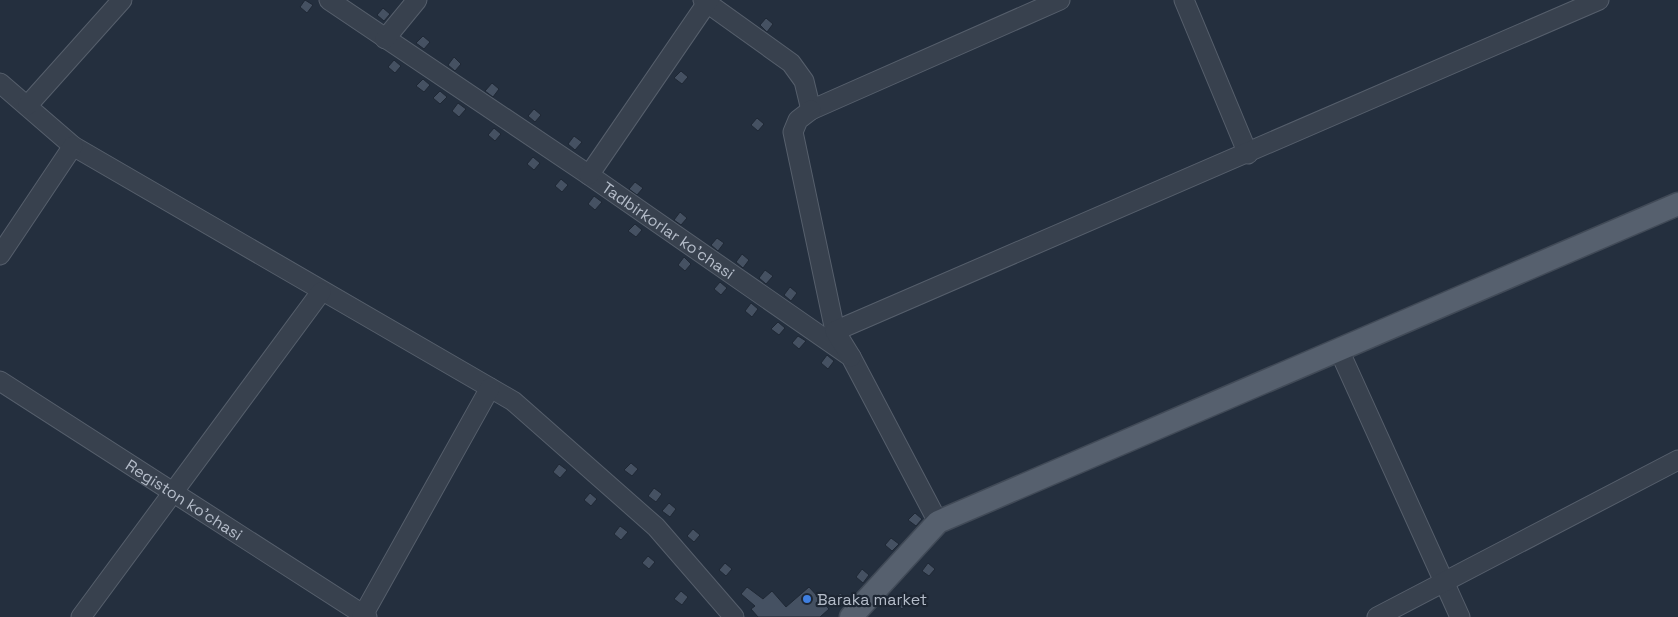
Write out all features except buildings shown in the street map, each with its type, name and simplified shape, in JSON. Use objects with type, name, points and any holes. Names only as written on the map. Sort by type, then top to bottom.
[{"type":"main road","points":[[851,617],[938,522],[1678,204]]},
{"type":"street","points":[[28,106],[122,0]]},
{"type":"street","name":"Tadbirkorlar ko'chasi","points":[[328,0],[589,175],[851,357],[938,522]]},
{"type":"street","points":[[385,39],[417,0]]},
{"type":"street","points":[[851,357],[835,331],[793,132],[798,120],[811,110],[1060,0]]},
{"type":"street","points":[[1184,0],[1248,154]]},
{"type":"street","points":[[835,331],[1248,154],[1599,0]]},
{"type":"street","points":[[589,175],[707,1],[791,63],[804,81],[811,110]]},
{"type":"street","points":[[0,83],[72,146],[321,292],[513,401],[656,527],[734,617]]},
{"type":"street","points":[[0,255],[72,146]]},
{"type":"street","points":[[81,617],[321,292]]},
{"type":"street","points":[[1339,350],[1460,617]]},
{"type":"street","name":"Registon ko'chasi","points":[[0,381],[364,616]]},
{"type":"street","points":[[364,616],[490,388]]},
{"type":"street","points":[[1377,617],[1678,460]]},
{"type":"place","name":"Baraka market","points":[[807,599]]}]
